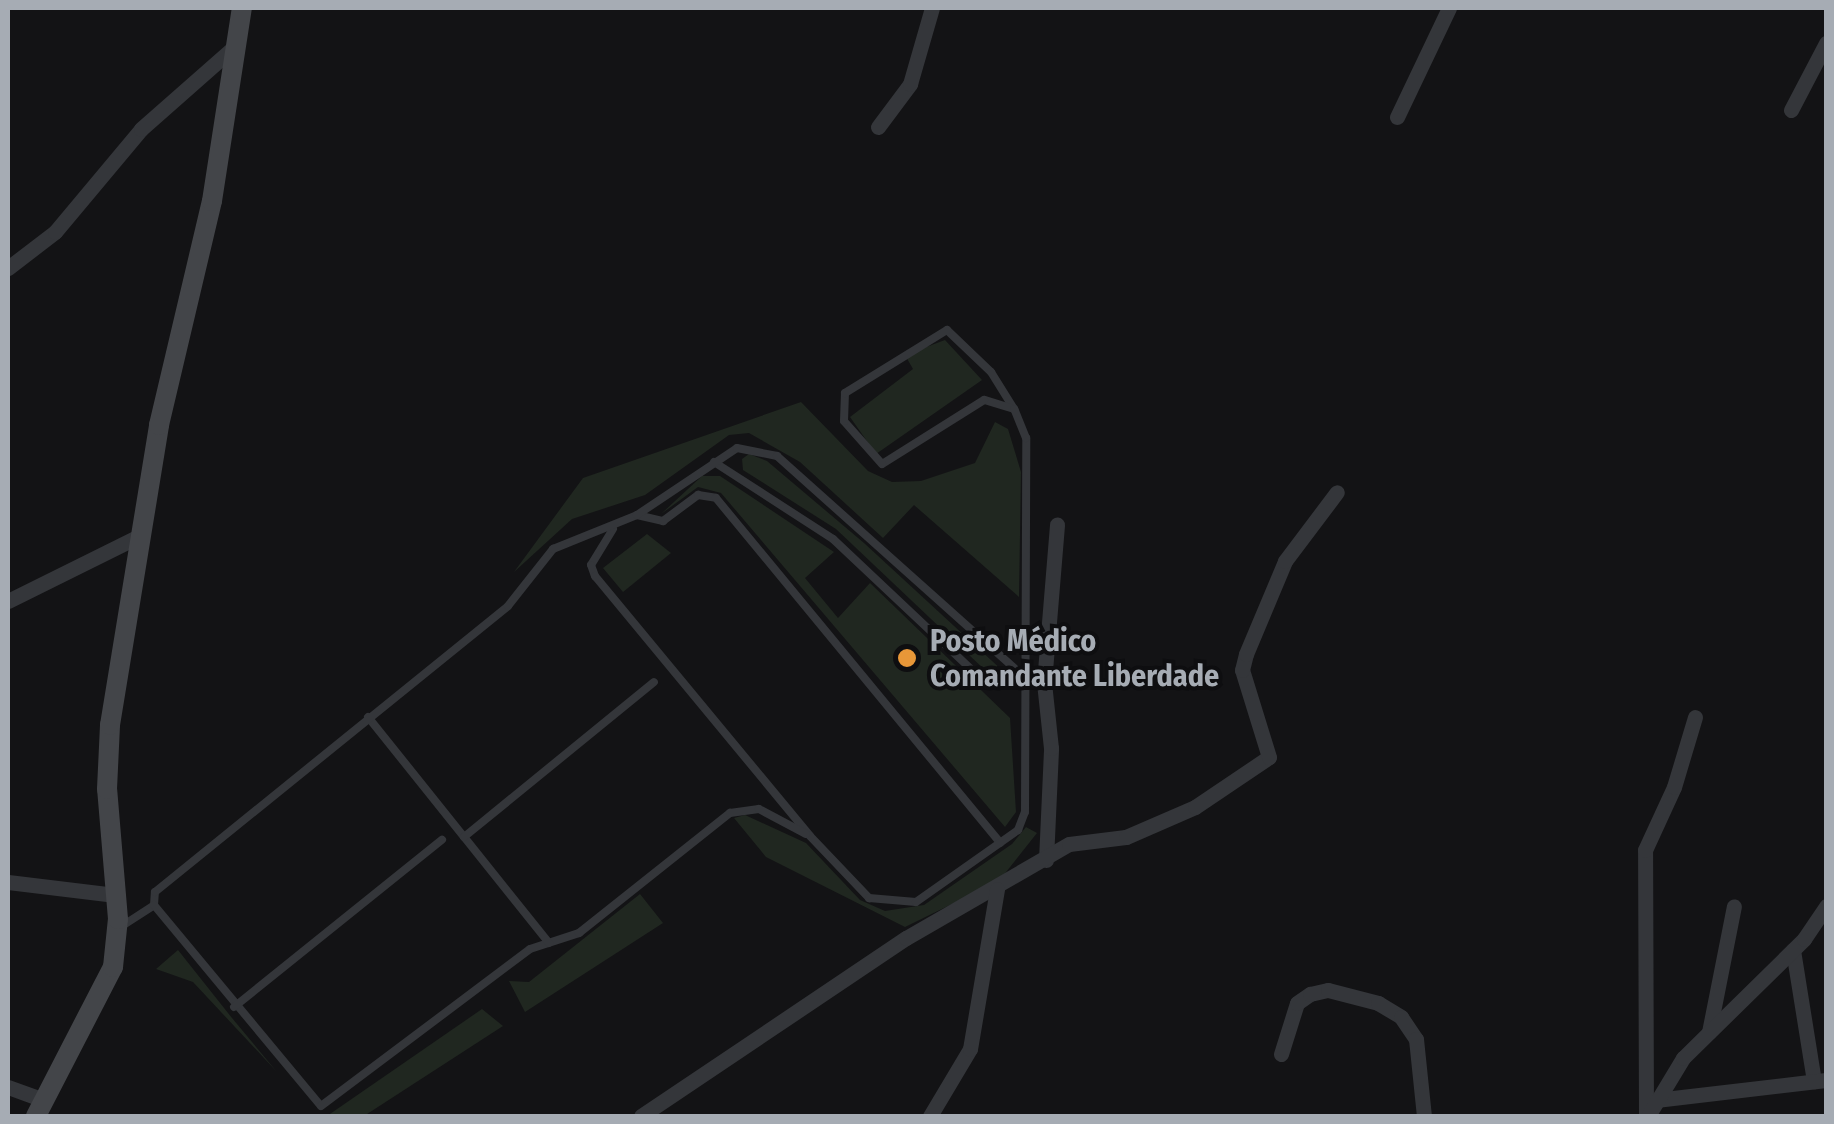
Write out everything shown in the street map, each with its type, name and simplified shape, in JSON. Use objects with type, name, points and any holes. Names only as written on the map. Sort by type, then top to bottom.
[{"type":"street","points":[[8,1087],[40,1108],[113,967],[117,931],[107,789],[110,724],[159,425],[212,201],[242,8]]},
{"type":"street","points":[[878,127],[910,84],[932,8]]},
{"type":"street","points":[[1397,117],[1448,8]]},
{"type":"street","points":[[1791,110],[1826,42]]},
{"type":"street","points":[[8,268],[55,232],[141,129],[235,46]]},
{"type":"street","points":[[641,1116],[906,938],[996,890],[1069,844],[1126,837],[1195,807],[1268,757],[1242,670],[1246,654],[1284,561],[1338,492]]},
{"type":"street","points":[[1046,860],[1051,748],[1044,683],[1057,525]]},
{"type":"street","points":[[8,601],[141,535]]},
{"type":"street","points":[[1647,1116],[1645,850],[1674,788],[1695,717]]},
{"type":"street","points":[[8,882],[115,896]]},
{"type":"street","points":[[930,1116],[970,1049],[996,890]]},
{"type":"street","points":[[1709,1032],[1734,906]]},
{"type":"street","points":[[1647,1116],[1682,1058],[1793,950],[1826,906]]},
{"type":"street","points":[[1656,1100],[1820,1081],[1793,950]]},
{"type":"street","points":[[1281,1054],[1297,1003],[1310,994],[1328,990],[1378,1003],[1400,1017],[1416,1039],[1424,1116]]},
{"type":"lane","points":[[615,527],[590,566],[595,576],[810,836],[870,898],[900,905],[916,902],[1018,830],[1025,812],[1026,438],[1014,409],[991,372],[947,330],[896,356],[845,393],[840,407],[882,464],[984,400],[1014,409]]},
{"type":"lane","points":[[810,836],[742,808],[579,934],[530,948],[321,1106],[234,1007],[154,906],[154,892],[508,606],[553,549],[638,515],[737,448],[777,456],[1024,677]]},
{"type":"lane","points":[[714,462],[833,539],[988,686]]},
{"type":"lane","points":[[638,515],[663,521],[698,495],[716,498],[1000,843]]},
{"type":"lane","points":[[464,836],[654,682]]},
{"type":"lane","points":[[368,717],[549,943]]},
{"type":"lane","points":[[234,1007],[442,840]]},
{"type":"lane","points":[[117,931],[154,906]]},
{"type":"shaded area","points":[[945,340],[982,380],[876,454],[850,417],[913,369],[905,355]]},
{"type":"shaded area","points":[[801,402],[868,471],[892,482],[921,481],[975,463],[995,422],[1008,429],[1021,472],[1019,597],[914,505],[883,538],[800,462],[749,433],[729,435],[645,495],[572,519],[514,572],[583,478]]},
{"type":"shaded area","points":[[749,454],[767,461],[864,543],[1004,672],[1006,690],[836,529],[743,470],[742,459]]},
{"type":"shaded area","points":[[702,476],[720,476],[834,552],[805,578],[838,618],[870,583],[1010,718],[1016,812],[1005,827],[721,493],[698,487],[661,514]]},
{"type":"shaded area","points":[[647,534],[671,553],[623,592],[603,568]]},
{"type":"shaded area","points":[[745,815],[806,843],[860,900],[885,911],[924,905],[1012,844],[1026,827],[1037,833],[999,881],[905,927],[766,857],[734,818]]},
{"type":"shaded area","points":[[640,894],[663,923],[525,1012],[509,981],[529,982]]},
{"type":"shaded area","points":[[178,950],[277,1072],[193,982],[156,969]]},
{"type":"shaded area","points":[[482,1009],[503,1026],[364,1116],[327,1116]]},
{"type":"place","name":"Posto Médico Comandante Liberdade","points":[[907,658]]}]
